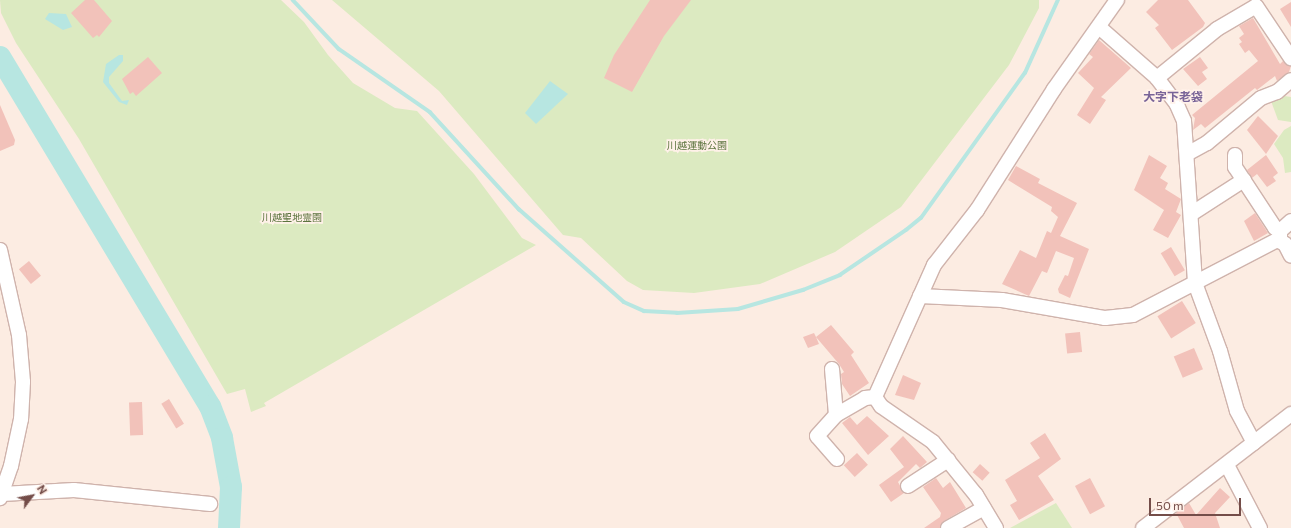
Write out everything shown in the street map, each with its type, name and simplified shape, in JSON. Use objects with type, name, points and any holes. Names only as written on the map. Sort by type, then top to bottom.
[{"type":"street","points":[[875,397],[934,266],[977,210],[1054,89],[1117,0]]},
{"type":"street","points":[[1157,78],[1217,29],[1256,6],[1291,58]]},
{"type":"street","points":[[1099,27],[1157,78],[1177,105],[1184,121],[1195,283],[1220,351],[1237,411],[1254,443]]},
{"type":"street","points":[[1187,154],[1208,143],[1261,98],[1277,92],[1291,80]]},
{"type":"street","points":[[1235,155],[1233,162],[1291,256]]},
{"type":"street","points":[[1191,214],[1244,180]]},
{"type":"street","points":[[920,296],[1002,300],[1105,318],[1133,315],[1277,240],[1291,221]]},
{"type":"street","points":[[0,250],[19,335],[24,382],[21,419],[1,496],[74,490],[210,504]]},
{"type":"street","points":[[832,369],[836,415]]},
{"type":"street","points":[[836,459],[817,436],[836,415],[865,398],[875,397]]},
{"type":"street","points":[[875,397],[881,406],[933,442],[984,508],[996,528]]},
{"type":"street","points":[[1143,528],[1227,466],[1291,414]]},
{"type":"street","points":[[908,486],[948,460]]},
{"type":"street","points":[[1227,466],[1260,528]]},
{"type":"street","points":[[948,528],[984,508]]},
{"type":"green space","name":"川越聖地霊園","points":[[0,0],[281,0],[304,22],[328,55],[353,83],[395,108],[417,111],[474,174],[522,238],[536,245],[264,403],[266,406],[251,412],[245,389],[227,394],[79,139],[16,43],[1,13]]},
{"type":"green space","name":"川越運動公園","points":[[332,0],[1039,0],[1039,8],[1009,65],[901,207],[835,252],[760,284],[694,293],[643,290],[627,281],[581,238],[563,235],[439,91]]},
{"type":"green space","points":[[1278,95],[1291,97],[1291,122],[1278,120],[1271,101]]},
{"type":"green space","points":[[1291,126],[1291,172],[1285,173],[1283,158],[1274,144],[1284,130]]},
{"type":"green space","points":[[1056,503],[1072,528],[1010,528]]},
{"type":"water","points":[[49,13],[66,14],[72,27],[63,30],[45,19]]},
{"type":"water","points":[[119,55],[123,55],[123,61],[109,77],[109,83],[122,101],[129,100],[127,105],[119,102],[103,82],[106,64]]},
{"type":"water","points":[[550,81],[568,94],[536,124],[525,113]]},
{"type":"building","points":[[85,0],[94,0],[112,21],[99,37],[97,35],[93,38],[71,13]]},
{"type":"building","points":[[650,0],[691,0],[664,36],[632,92],[604,78],[614,55]]},
{"type":"building","points":[[1158,0],[1188,0],[1205,23],[1203,27],[1172,50],[1155,28],[1159,25],[1146,12]]},
{"type":"building","points":[[1291,2],[1291,27],[1280,9]]},
{"type":"building","points":[[1253,18],[1280,64],[1283,61],[1291,66],[1289,72],[1277,81],[1275,76],[1257,90],[1255,88],[1205,128],[1201,124],[1193,130],[1195,118],[1192,115],[1258,61],[1249,50],[1245,53],[1239,44],[1242,42],[1239,38],[1244,34],[1239,26]]},
{"type":"building","points":[[1099,40],[1131,68],[1101,97],[1106,100],[1090,124],[1077,115],[1094,88],[1078,73],[1093,57],[1089,54]]},
{"type":"building","points":[[148,57],[162,73],[136,96],[133,92],[130,94],[122,79]]},
{"type":"building","points":[[1200,57],[1208,68],[1202,72],[1207,79],[1198,86],[1183,69]]},
{"type":"building","points":[[0,105],[15,140],[14,145],[0,151]]},
{"type":"building","points":[[1258,116],[1278,136],[1266,154],[1247,130]]},
{"type":"building","points":[[1149,155],[1167,166],[1160,178],[1168,183],[1165,189],[1181,199],[1176,212],[1181,215],[1168,238],[1153,230],[1164,210],[1134,190]]},
{"type":"building","points":[[1266,155],[1278,173],[1273,177],[1276,181],[1267,187],[1257,174],[1252,178],[1247,170]]},
{"type":"building","points":[[1016,166],[1040,179],[1038,183],[1077,203],[1060,236],[1089,249],[1070,298],[1059,293],[1058,289],[1065,275],[1068,276],[1074,258],[1056,251],[1047,273],[1042,271],[1029,296],[1002,284],[1020,250],[1036,258],[1047,231],[1051,233],[1058,217],[1051,211],[1052,207],[1008,180]]},
{"type":"building","points":[[1255,213],[1268,233],[1254,241],[1244,221]]},
{"type":"building","points":[[1171,247],[1185,270],[1175,276],[1161,253]]},
{"type":"building","points":[[29,261],[41,276],[31,284],[19,269]]},
{"type":"building","points":[[1182,301],[1196,323],[1171,338],[1157,316]]},
{"type":"building","points":[[831,325],[854,352],[851,355],[869,383],[850,396],[842,384],[841,374],[844,372],[816,337]]},
{"type":"building","points":[[1080,332],[1082,352],[1067,353],[1065,334]]},
{"type":"building","points":[[814,333],[819,344],[808,348],[803,337]]},
{"type":"building","points":[[1194,348],[1203,369],[1183,378],[1174,357]]},
{"type":"building","points":[[903,375],[921,383],[914,400],[895,395]]},
{"type":"building","points":[[169,399],[184,424],[176,428],[161,404]]},
{"type":"building","points":[[129,402],[142,402],[143,435],[130,435]]},
{"type":"building","points":[[867,416],[889,436],[868,455],[842,423],[850,417],[857,425]]},
{"type":"building","points":[[1045,433],[1061,459],[1038,476],[1054,500],[1019,520],[1010,505],[1017,501],[1005,480],[1040,458],[1030,443]]},
{"type":"building","points":[[903,436],[927,462],[920,468],[916,464],[898,482],[904,493],[891,502],[879,485],[904,467],[890,449]]},
{"type":"building","points":[[857,453],[868,465],[855,477],[844,465]]},
{"type":"building","points":[[980,464],[990,473],[982,481],[973,472]]},
{"type":"building","points":[[936,478],[943,488],[950,482],[966,508],[944,521],[940,528],[924,528],[940,517],[941,513],[923,487]]},
{"type":"building","points":[[1090,478],[1105,506],[1090,514],[1075,486]]},
{"type":"building","points":[[1220,488],[1230,497],[1215,513],[1220,528],[1184,528],[1176,513],[1189,503],[1196,515]]},
{"type":"waterway","points":[[293,0],[339,49],[430,112],[519,209],[624,302],[644,311],[677,313],[738,309],[803,290],[840,275],[921,218],[1025,73],[1058,0]]},
{"type":"waterway","points":[[0,57],[210,406],[222,438],[231,487],[229,528]]},
{"type":"district","name":"大字下老袋","points":[[1173,97]]}]
